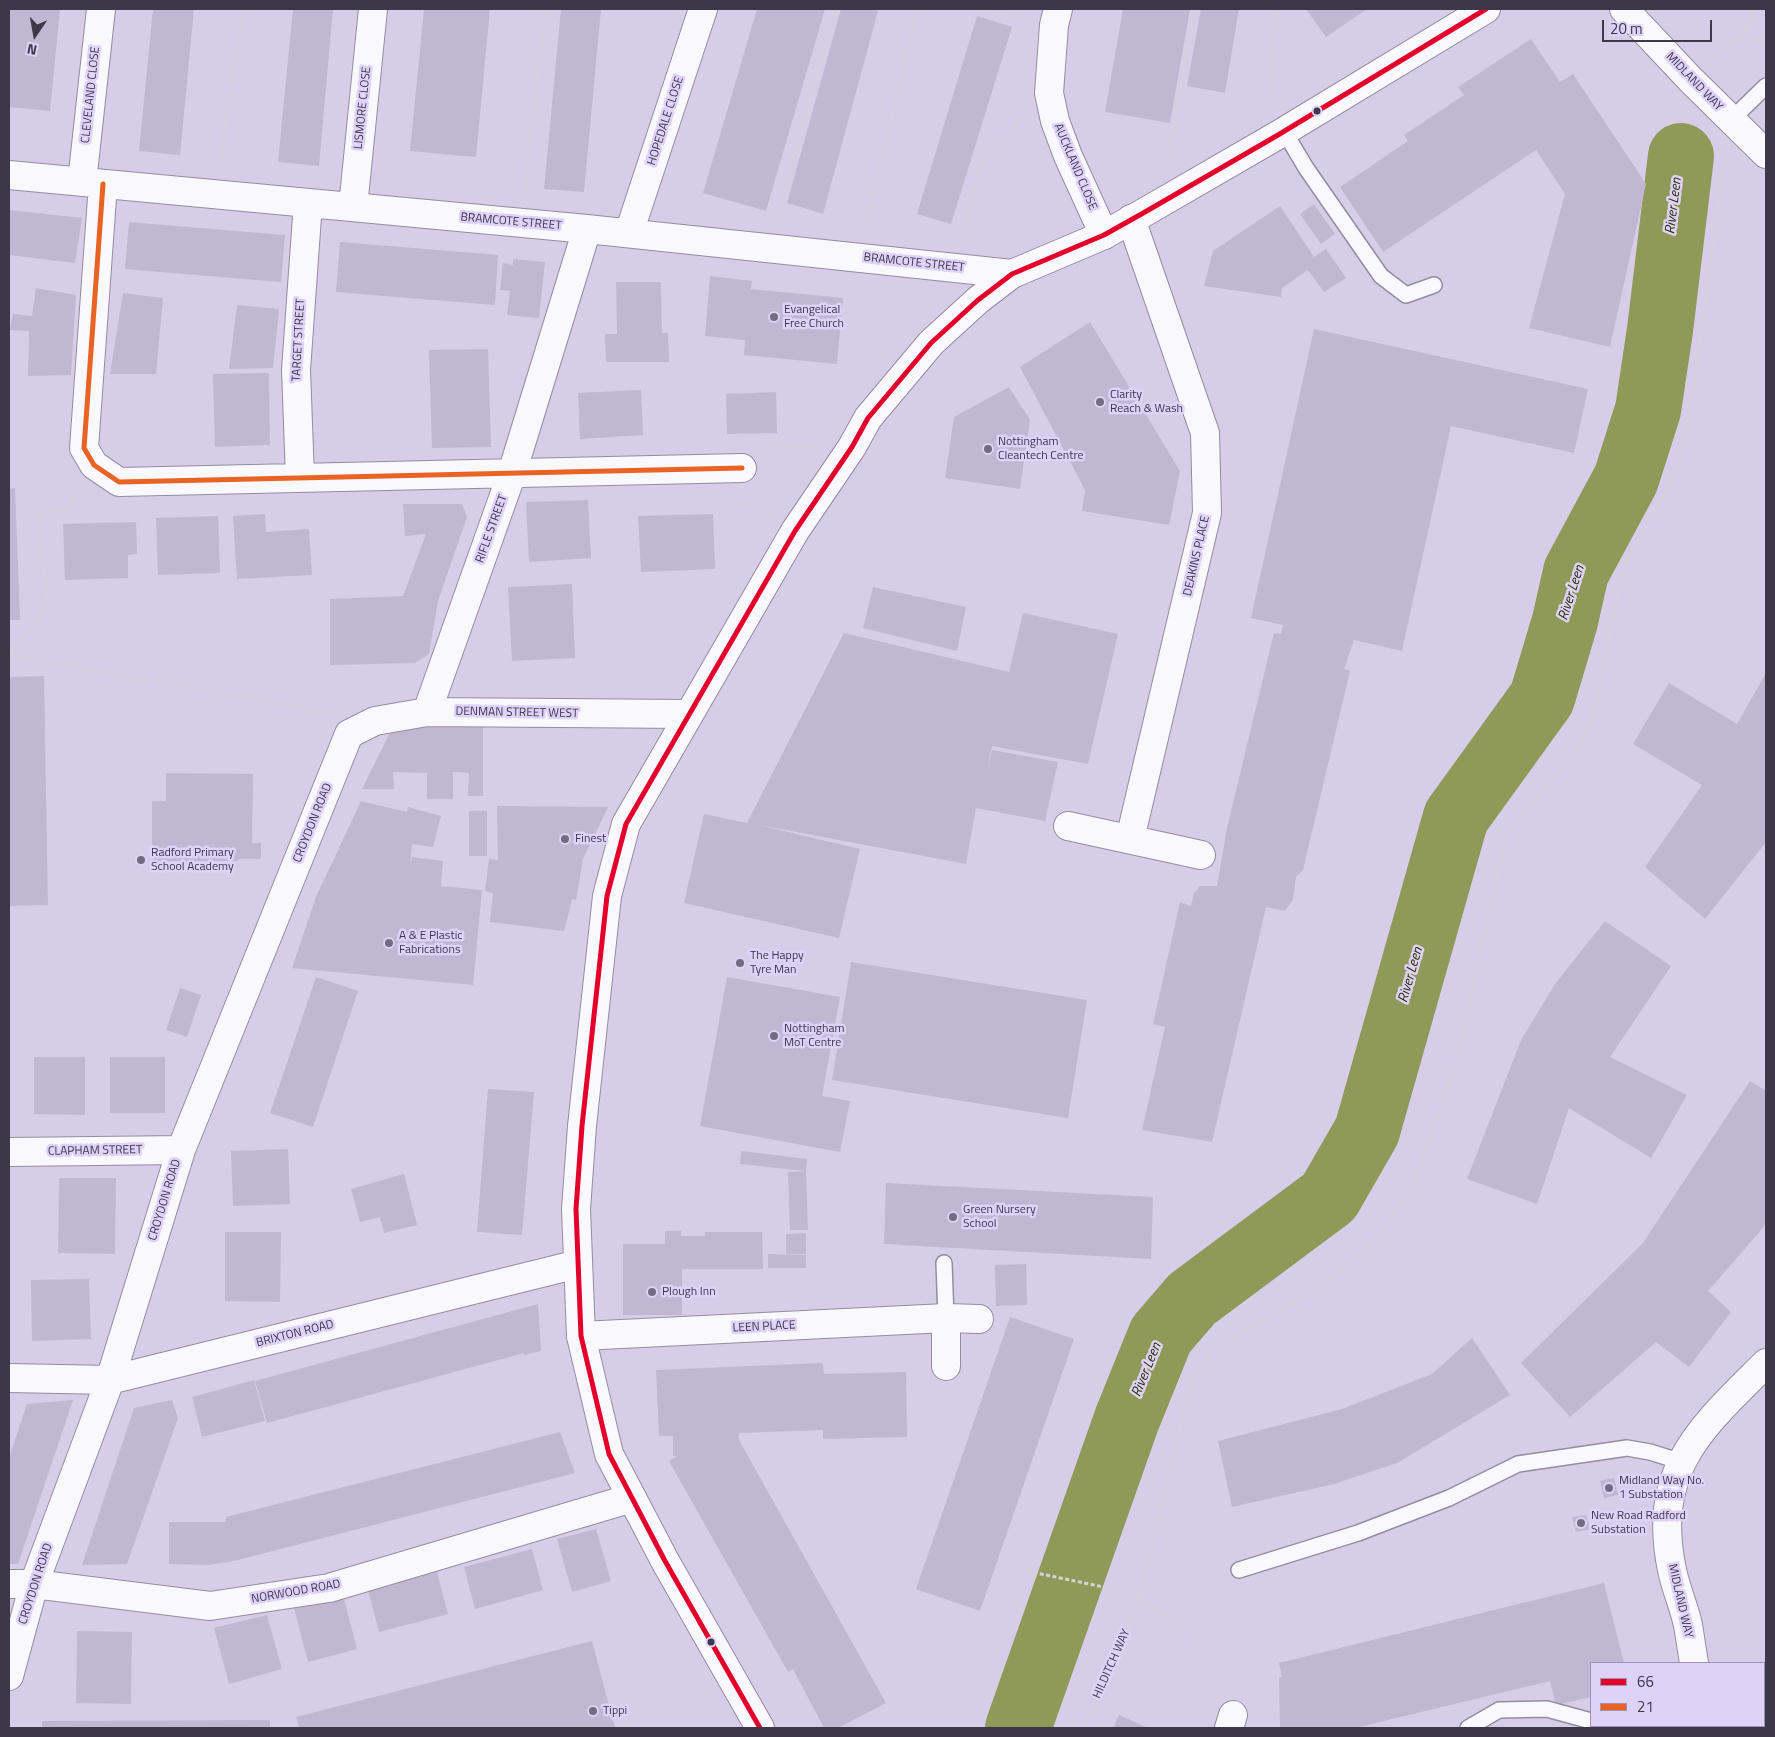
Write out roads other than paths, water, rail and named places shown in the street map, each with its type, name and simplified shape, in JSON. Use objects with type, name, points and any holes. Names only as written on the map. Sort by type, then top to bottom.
[{"type":"street","name":"CLEVELAND CLOSE","points":[[101,9],[92,183],[84,448],[94,465],[119,482],[300,478]]},
{"type":"street","name":"LISMORE CLOSE","points":[[353,207],[374,9]]},
{"type":"street","name":"HOPEDALE CLOSE","points":[[629,234],[703,9]]},
{"type":"street","points":[[760,1728],[665,1561],[609,1454],[581,1336],[576,1209],[582,1126],[606,896],[626,824],[795,531],[852,447],[868,418],[931,343],[978,300],[1012,274],[1104,235],[1131,220],[1281,133],[1486,9]]},
{"type":"street","name":"MIDLAND WAY","points":[[1624,9],[1730,120],[1766,154]]},
{"type":"street","name":"AUCKLAND CLOSE","points":[[1056,17],[1049,93],[1055,121],[1068,156],[1104,235]]},
{"type":"street","name":"BRAMCOTE STREET","points":[[9,175],[587,229],[1012,274]]},
{"type":"street","name":"TARGET STREET","points":[[300,478],[296,370],[308,203]]},
{"type":"street","name":"DEAKINS PLACE","points":[[1130,839],[1207,513],[1205,433],[1131,220]]},
{"type":"street","name":"RIFLE STREET","points":[[427,712],[512,473],[587,229]]},
{"type":"street","points":[[300,478],[742,468]]},
{"type":"street","name":"DENMAN STREET WEST","points":[[349,734],[375,721],[427,712],[689,714]]},
{"type":"street","name":"CROYDON ROAD","points":[[9,1676],[21,1584],[110,1380],[181,1150],[349,734]]},
{"type":"street","points":[[1068,826],[1202,854]]},
{"type":"street","name":"CLAPHAM STREET","points":[[9,1152],[181,1150]]},
{"type":"street","name":"BRIXTON ROAD","points":[[9,1378],[110,1380],[578,1264]]},
{"type":"street","points":[[946,1318],[946,1366]]},
{"type":"street","name":"LEEN PLACE","points":[[581,1336],[946,1318],[979,1319]]},
{"type":"street","name":"MIDLAND WAY","points":[[1694,1662],[1688,1625],[1672,1570],[1666,1528],[1669,1499],[1688,1447],[1715,1415],[1766,1363]]},
{"type":"street","name":"NORWOOD ROAD","points":[[21,1584],[210,1606],[329,1588],[632,1498]]},
{"type":"lane","points":[[1730,120],[1766,86]]},
{"type":"lane","points":[[1281,133],[1381,276],[1406,295],[1434,285]]},
{"type":"lane","points":[[944,1263],[946,1318]]},
{"type":"lane","points":[[1239,1570],[1358,1533],[1449,1498],[1518,1464],[1627,1448],[1650,1452],[1682,1462]]},
{"type":"lane","points":[[1468,1728],[1499,1710],[1547,1709],[1590,1721]]},
{"type":"waterway","name":"River Leen","points":[[1018,1728],[1127,1419],[1161,1335],[1192,1299],[1329,1197],[1367,1131],[1456,817],[1542,698],[1565,621],[1576,572],[1626,479],[1648,410],[1660,330],[1681,156]]},
{"type":"place","name":"Evangelical Free Church","points":[[774,317]]},
{"type":"place","name":"Clarity Reach & Wash","points":[[1100,402]]},
{"type":"place","name":"Nottingham Cleantech Centre","points":[[988,449]]},
{"type":"place","name":"Finest","points":[[565,839]]},
{"type":"place","name":"Radford Primary School Academy","points":[[141,860]]},
{"type":"place","name":"A & E Plastic Fabrications","points":[[389,943]]},
{"type":"place","name":"The Happy Tyre Man","points":[[740,963]]},
{"type":"place","name":"Nottingham MoT Centre","points":[[774,1036]]},
{"type":"place","name":"Green Nursery School","points":[[953,1217]]},
{"type":"place","name":"Plough Inn","points":[[652,1292]]},
{"type":"place","name":"Midland Way No. 1 Substation","points":[[1609,1488]]},
{"type":"place","name":"New Road Radford Substation","points":[[1581,1523]]},
{"type":"place","name":"Tippi","points":[[593,1711]]}]
